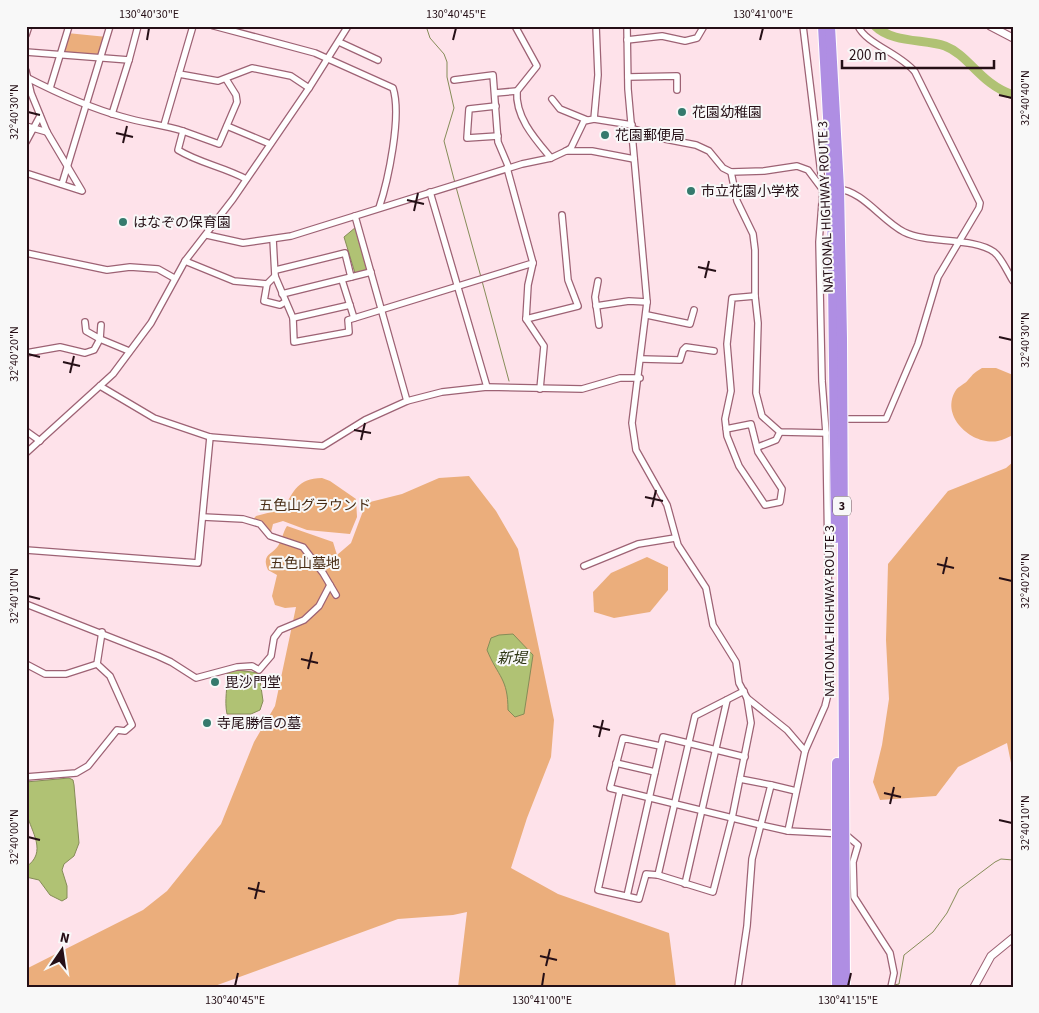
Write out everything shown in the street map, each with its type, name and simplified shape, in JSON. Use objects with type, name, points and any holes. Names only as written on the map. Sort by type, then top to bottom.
[{"type":"highway","name":"NATIONAL HIGHWAY ROUTE 3","points":[[822,26],[831,189]]},
{"type":"highway","name":"NATIONAL HIGHWAY ROUTE 3","points":[[830,26],[834,420],[845,987]]},
{"type":"highway","name":"NATIONAL HIGHWAY ROUTE 3","points":[[837,987],[841,834]]},
{"type":"street","points":[[26,35],[29,26]]},
{"type":"street","points":[[50,88],[69,26]]},
{"type":"street","points":[[62,184],[110,26]]},
{"type":"street","points":[[112,114],[138,26]]},
{"type":"street","points":[[164,125],[193,26]]},
{"type":"street","points":[[214,26],[316,53],[393,88],[395,95],[394,128],[390,171],[379,208]]},
{"type":"street","points":[[26,453],[112,374],[164,302],[174,278],[207,235],[309,88],[348,26]]},
{"type":"street","points":[[515,26],[537,66],[517,91],[519,111],[529,129],[551,158]]},
{"type":"street","points":[[594,119],[598,74],[596,26]]},
{"type":"street","points":[[620,791],[598,890],[639,899],[646,874],[658,875],[713,892],[732,818],[751,723],[747,698],[739,683],[736,662],[713,625],[706,588],[684,558],[675,538],[667,505],[636,450],[633,439],[632,423],[640,378],[648,302],[634,159],[628,77],[627,26]]},
{"type":"street","points":[[627,40],[662,36],[685,41],[697,38],[704,26]]},
{"type":"street","points":[[803,26],[831,189]]},
{"type":"street","points":[[788,831],[805,751],[825,706],[830,686],[826,432],[834,420],[886,419],[918,344],[938,277],[960,243],[980,203],[915,72],[904,60],[863,34],[858,26]]},
{"type":"street","points":[[990,26],[1013,38]]},
{"type":"street","points":[[339,42],[378,60]]},
{"type":"street","points":[[26,52],[129,60]]},
{"type":"street","points":[[179,74],[206,80],[226,79],[252,68],[291,76],[309,88]]},
{"type":"street","points":[[27,75],[86,105],[158,126],[164,125],[219,144],[237,102],[236,95],[226,79]]},
{"type":"street","points":[[26,173],[82,190],[47,132],[27,75]]},
{"type":"street","points":[[454,80],[494,75],[498,136],[533,264],[528,285],[526,319],[544,346],[540,389]]},
{"type":"street","points":[[628,77],[677,76],[677,90]]},
{"type":"street","points":[[495,93],[517,91]]},
{"type":"street","points":[[552,99],[560,109],[587,120],[594,119],[633,127],[665,139],[696,145],[708,151],[723,168],[731,172],[797,166],[808,170],[831,189],[858,194],[885,221],[908,234],[979,246],[995,252],[1013,281]]},
{"type":"street","points":[[496,106],[469,110],[467,138],[498,136]]},
{"type":"street","points":[[26,142],[30,127],[40,116]]},
{"type":"street","points":[[207,235],[243,243],[291,236],[508,168],[551,158],[571,148],[584,121],[587,120]]},
{"type":"street","points":[[227,126],[270,144]]},
{"type":"street","points":[[30,127],[47,132]]},
{"type":"street","points":[[183,132],[178,150],[188,156],[232,171],[246,179]]},
{"type":"street","points":[[566,151],[592,152],[634,159]]},
{"type":"street","points":[[731,172],[737,201],[754,242],[755,296],[758,323],[756,393],[762,416],[780,432],[826,432]]},
{"type":"street","points":[[430,192],[487,387]]},
{"type":"street","points":[[526,319],[578,306],[568,280],[562,214]]},
{"type":"street","points":[[355,216],[407,401]]},
{"type":"street","points":[[272,239],[276,273],[285,302],[293,318],[294,342],[349,332],[348,320],[533,264]]},
{"type":"street","points":[[26,253],[107,270],[130,267],[158,269],[174,278]]},
{"type":"street","points":[[285,302],[280,305],[264,302],[267,284],[276,273],[345,253],[351,277]]},
{"type":"street","points":[[185,262],[234,282],[267,284]]},
{"type":"street","points":[[282,294],[371,272]]},
{"type":"street","points":[[342,280],[354,318]]},
{"type":"street","points":[[598,281],[595,297],[598,325]]},
{"type":"street","points":[[726,429],[751,424],[758,452],[782,488],[780,502],[765,505],[739,466],[730,446],[726,429],[725,419],[731,391],[727,344],[732,298],[755,296]]},
{"type":"street","points":[[596,306],[629,301],[648,302]]},
{"type":"street","points":[[293,318],[350,305]]},
{"type":"street","points":[[647,316],[690,324],[694,310]]},
{"type":"street","points":[[85,322],[86,331],[129,351]]},
{"type":"street","points":[[26,353],[60,347],[86,353],[94,350],[100,339],[101,325]]},
{"type":"street","points":[[642,359],[680,360],[686,347],[714,350]]},
{"type":"street","points":[[100,386],[154,418],[210,437],[323,446],[366,420],[407,401],[442,392],[487,387],[582,389],[620,378],[640,378]]},
{"type":"street","points":[[26,431],[40,440]]},
{"type":"street","points":[[758,446],[776,440],[780,432]]},
{"type":"street","points":[[26,550],[198,563],[210,437]]},
{"type":"street","points":[[203,518],[243,519],[260,524],[270,536],[304,547],[336,595]]},
{"type":"street","points":[[584,566],[638,544],[675,538]]},
{"type":"street","points":[[26,604],[102,632],[171,662],[196,678],[237,667],[252,666],[259,670],[271,656],[274,638],[280,630],[304,620],[319,606],[330,585]]},
{"type":"street","points":[[97,664],[102,632]]},
{"type":"street","points":[[26,664],[45,674],[66,674],[97,664]]},
{"type":"street","points":[[26,777],[76,773],[88,766],[117,730],[125,731],[132,725],[110,676],[97,664]]},
{"type":"street","points":[[658,875],[695,716],[744,691]]},
{"type":"street","points":[[747,698],[787,730],[805,751]]},
{"type":"street","points":[[684,884],[727,700]]},
{"type":"street","points":[[627,896],[647,798],[655,772],[662,737],[745,757]]},
{"type":"street","points":[[660,746],[623,738],[610,788],[761,826],[788,831],[841,834],[858,845],[853,862],[854,897],[890,953],[894,973],[891,987]]},
{"type":"street","points":[[616,763],[655,772]]},
{"type":"street","points":[[740,779],[796,791]]},
{"type":"street","points":[[738,987],[746,935],[752,859],[771,785]]},
{"type":"street","points":[[974,987],[990,956],[1013,938]]},
{"type":"green space","points":[[67,33],[107,37],[100,59],[60,56]]},
{"type":"green space","points":[[982,368],[996,368],[1013,375],[1013,435],[998,441],[978,439],[969,434],[955,419],[952,410],[952,400],[956,390]]},
{"type":"green space","points":[[1013,462],[1013,773],[1007,743],[958,767],[936,796],[880,800],[873,782],[882,745],[889,699],[886,640],[888,564],[948,491],[1006,468]]},
{"type":"green space","name":"五色山墓地","points":[[469,476],[496,511],[518,549],[554,720],[551,757],[527,818],[511,868],[558,894],[669,933],[676,987],[458,987],[467,912],[453,915],[398,919],[212,987],[26,987],[26,969],[143,910],[167,891],[221,824],[254,742],[275,706],[296,607],[285,608],[275,605],[272,596],[277,575],[268,570],[266,561],[268,555],[278,546],[287,526],[333,542],[337,555],[351,543],[366,503],[402,494],[439,478]]},
{"type":"green space","name":"五色山グラウンド","points":[[322,478],[330,481],[356,499],[357,517],[350,534],[307,530],[283,521],[273,524],[270,536],[260,524],[251,522],[256,516],[283,509],[294,491],[302,483]]},
{"type":"green space","points":[[647,557],[668,567],[668,590],[650,612],[614,618],[594,612],[593,592],[611,573]]},
{"type":"water","points":[[356,227],[368,270],[355,273],[344,237]]},
{"type":"water","name":"新堤","points":[[513,634],[533,655],[524,714],[515,717],[508,710],[508,699],[502,678],[487,650],[491,638],[499,635]]},
{"type":"water","points":[[237,670],[259,673],[263,701],[260,710],[251,714],[227,714],[227,672]]},
{"type":"water","points":[[69,778],[73,780],[74,785],[79,843],[74,856],[64,864],[62,870],[67,886],[67,898],[62,901],[50,895],[39,880],[26,877],[26,867],[33,861],[37,848],[26,810],[26,782]]},
{"type":"waterway","points":[[426,26],[430,38],[444,54],[447,62],[447,77],[454,108],[444,141],[455,183]]},
{"type":"waterway","points":[[875,26],[899,38],[945,46],[961,56],[992,84],[1013,95]]},
{"type":"waterway","points":[[456,187],[481,277]]},
{"type":"waterway","points":[[482,281],[509,381]]},
{"type":"waterway","points":[[894,985],[899,984],[904,955],[933,932],[947,913],[959,889],[995,862],[1001,859],[1013,860]]},
{"type":"place","name":"花園幼稚園","points":[[682,112]]},
{"type":"place","name":"花園郵便局","points":[[605,135]]},
{"type":"place","name":"市立花園小学校","points":[[691,191]]},
{"type":"place","name":"はなぞの保育園","points":[[123,222]]},
{"type":"place","name":"毘沙門堂","points":[[215,682]]},
{"type":"place","name":"寺尾勝信の墓","points":[[207,723]]}]
